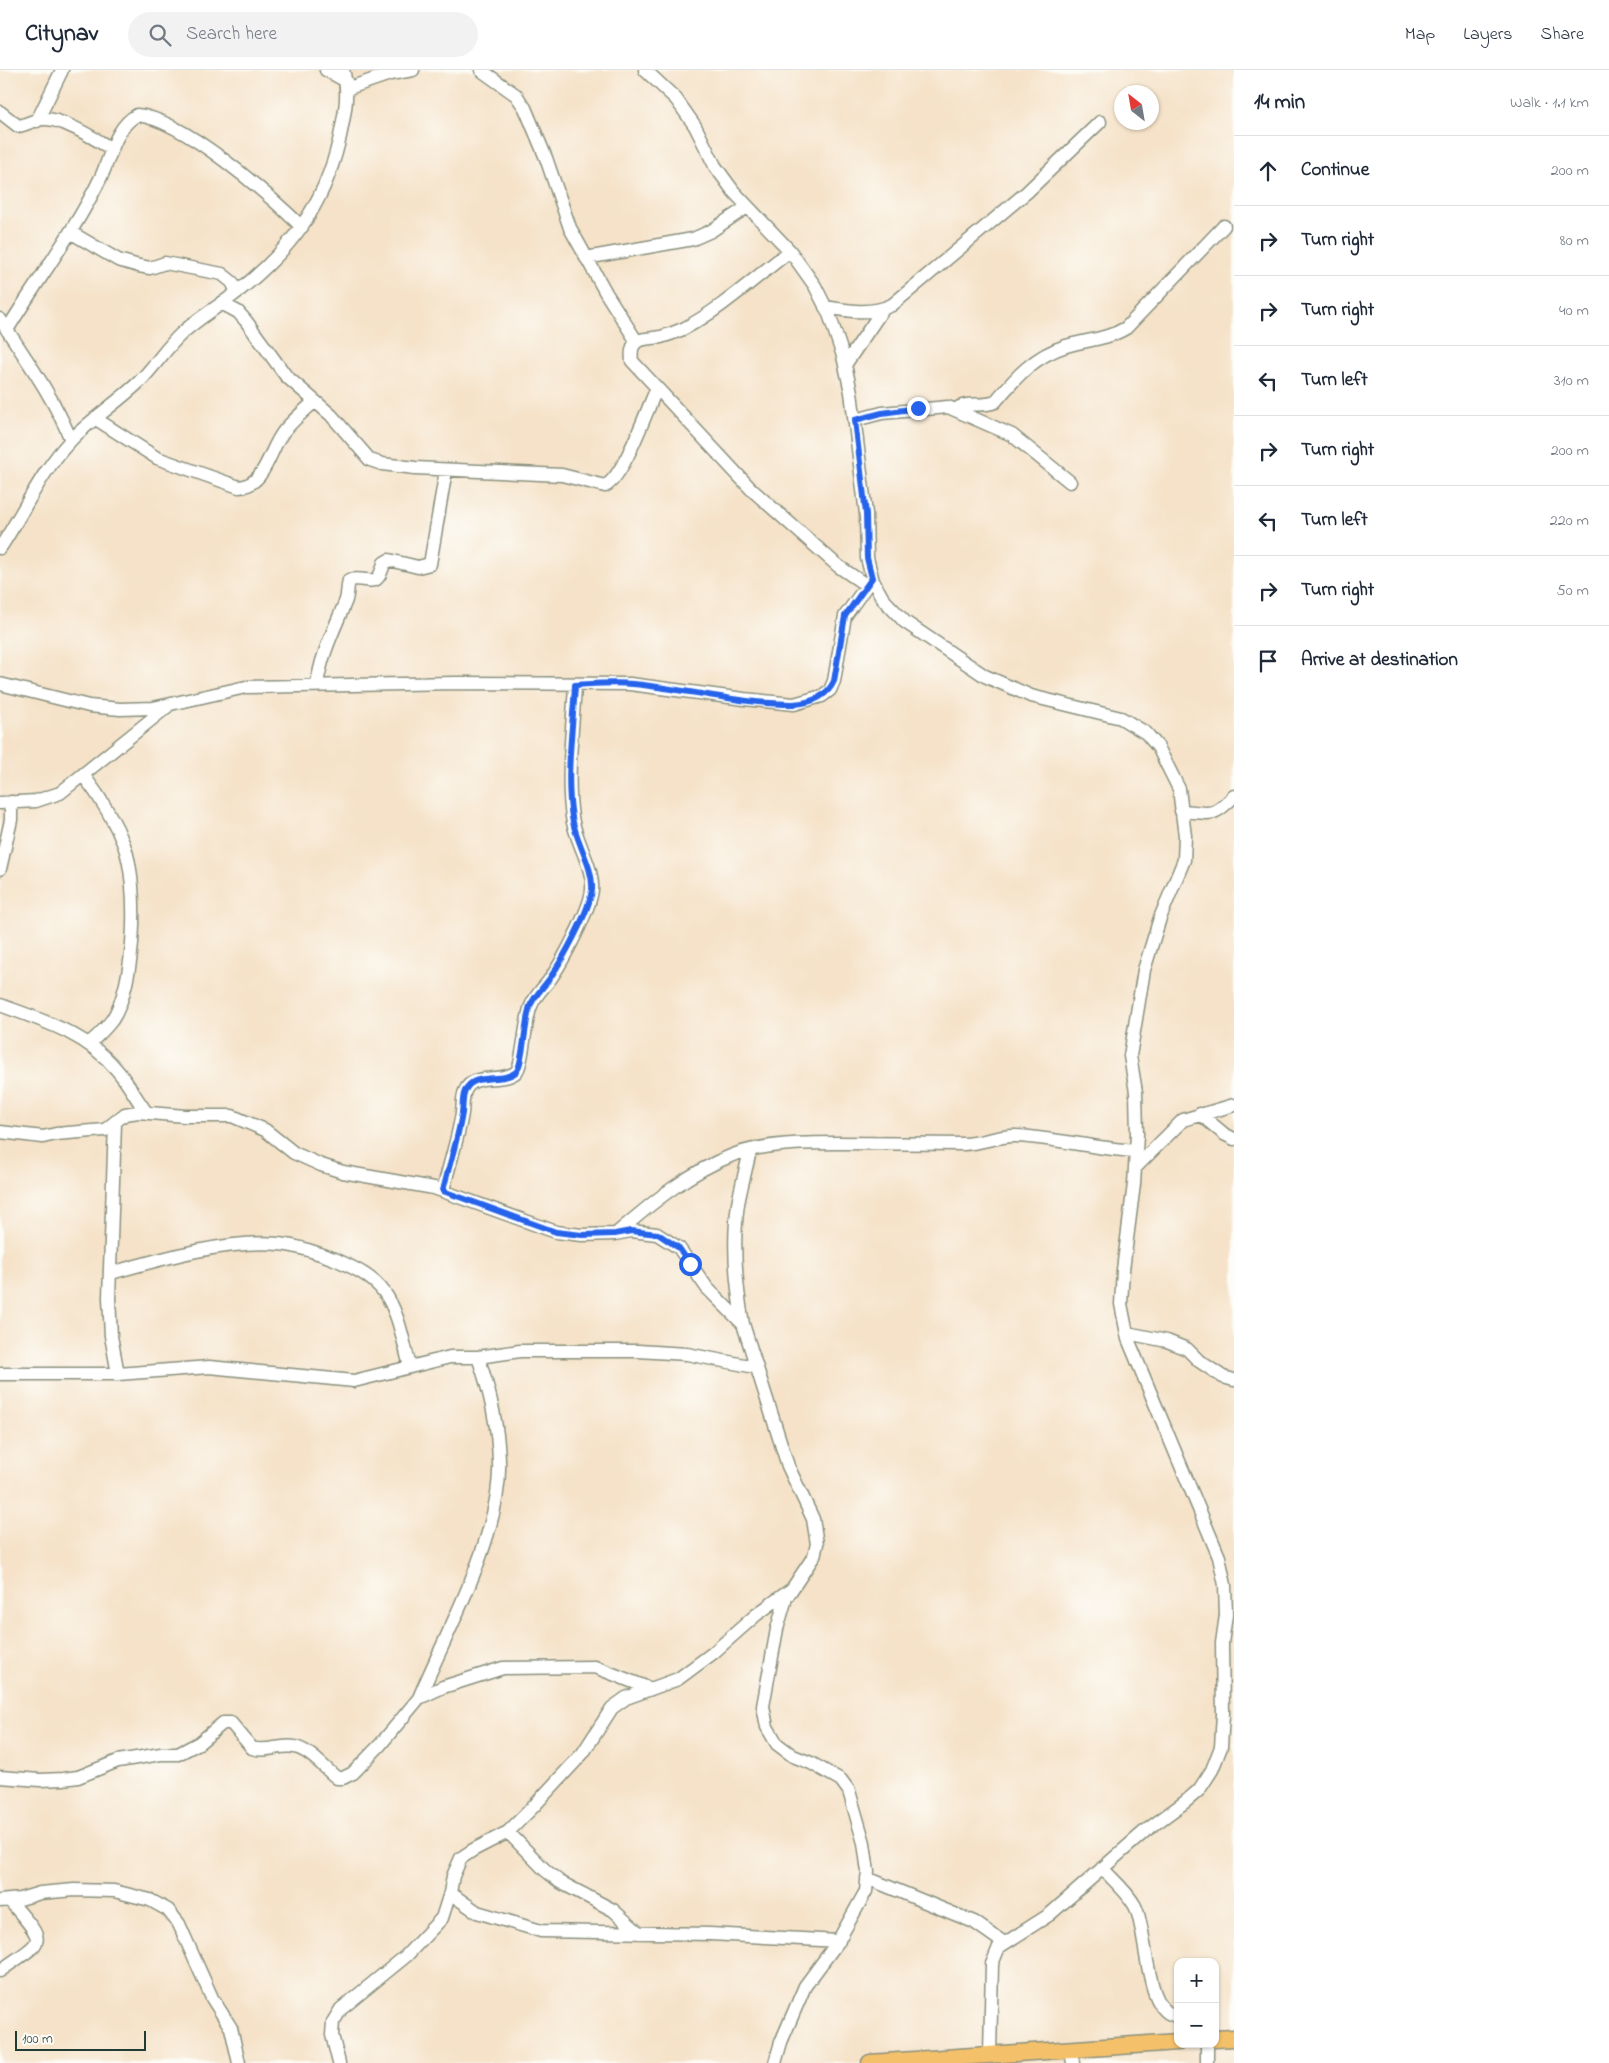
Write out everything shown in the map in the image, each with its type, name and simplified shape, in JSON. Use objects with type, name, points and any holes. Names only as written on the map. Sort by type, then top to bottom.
[{"type":"main road","points":[[1219,2039],[1234,2038]]},
{"type":"main road","points":[[870,2063],[990,2054],[1072,2057],[1174,2043]]},
{"type":"street","points":[[37,120],[62,70]]},
{"type":"street","points":[[326,70],[345,80],[413,70]]},
{"type":"street","points":[[481,70],[516,95],[525,108],[546,158],[570,228],[637,342]]},
{"type":"street","points":[[0,684],[96,707],[120,709],[171,704],[246,687],[317,685],[456,683],[630,684],[744,700],[794,704],[810,701],[830,690],[834,681],[845,616],[869,582],[866,514],[855,420],[845,365],[826,307],[815,286],[790,251],[747,207],[715,166],[695,126],[676,99],[645,70]]},
{"type":"street","points":[[0,548],[57,457],[71,440],[144,377],[180,334],[237,292],[286,249],[302,228],[321,196],[332,170],[343,124],[345,80]]},
{"type":"street","points":[[0,112],[18,126],[42,118],[68,125],[112,148]]},
{"type":"street","points":[[71,440],[55,403],[3,325],[70,232],[101,176],[124,125],[130,119],[137,115],[151,117],[186,136],[246,177],[302,228]]},
{"type":"street","points":[[826,307],[857,311],[883,309],[892,305],[1028,192],[1100,122]]},
{"type":"street","points":[[586,258],[694,239],[711,232],[747,207]]},
{"type":"street","points":[[954,410],[961,405],[989,405],[995,402],[1029,364],[1044,355],[1066,346],[1118,333],[1126,328],[1224,226]]},
{"type":"street","points":[[70,232],[103,252],[139,266],[150,268],[165,263],[222,274],[232,282],[237,292]]},
{"type":"street","points":[[790,251],[695,323],[660,337],[644,337],[637,342],[631,352],[632,361],[751,489],[838,566],[869,582],[883,600],[905,622],[985,676],[1031,696],[1121,718],[1146,733],[1158,746],[1179,789],[1185,836],[1184,860],[1160,918],[1144,970],[1130,1056],[1136,1092],[1136,1151],[1121,1304],[1127,1333],[1159,1416],[1220,1557],[1225,1585],[1226,1615],[1222,1644],[1221,1747],[1212,1770],[1198,1790],[1102,1868],[1049,1915],[1004,1943],[994,1955],[992,1964],[990,2054]]},
{"type":"street","points":[[221,303],[238,312],[286,376],[331,415],[370,460],[382,464],[446,470],[562,475],[605,486],[615,478],[636,437],[657,388]]},
{"type":"street","points":[[845,365],[883,309]]},
{"type":"street","points":[[96,419],[157,458],[239,487],[247,486],[256,480],[283,432],[315,401]]},
{"type":"street","points":[[855,420],[882,413],[918,408],[948,407],[1012,435],[1070,482]]},
{"type":"street","points":[[317,685],[319,668],[332,630],[347,597],[349,580],[374,581],[379,578],[384,563],[389,560],[418,567],[430,564],[446,470]]},
{"type":"street","points":[[443,1191],[462,1114],[464,1092],[468,1086],[477,1080],[508,1076],[516,1072],[521,1062],[530,1008],[554,971],[588,902],[592,889],[589,867],[578,845],[571,817],[575,685]]},
{"type":"street","points":[[0,869],[11,820],[6,803],[36,800],[60,793],[84,776],[171,704]]},
{"type":"street","points":[[84,776],[104,802],[124,845],[131,872],[134,896],[129,966],[118,1005],[113,1018],[88,1044]]},
{"type":"street","points":[[1182,811],[1212,814],[1218,812],[1234,796]]},
{"type":"street","points":[[0,1005],[67,1031],[88,1044],[116,1069],[147,1113]]},
{"type":"street","points":[[1135,1168],[1183,1120],[1234,1105]]},
{"type":"street","points":[[0,1132],[43,1137],[104,1130],[124,1114],[232,1116],[265,1130],[294,1153],[321,1165],[343,1172],[443,1191],[556,1232],[582,1235],[615,1234],[631,1231],[658,1234],[679,1248],[707,1288],[743,1324]]},
{"type":"street","points":[[1200,1114],[1224,1134],[1234,1139]]},
{"type":"street","points":[[115,1123],[111,1189],[111,1273],[109,1298],[111,1336],[118,1374]]},
{"type":"street","points":[[615,1234],[677,1184],[706,1167],[735,1154],[773,1146],[816,1143],[967,1144],[1014,1136],[1068,1142],[1103,1149],[1136,1151]]},
{"type":"street","points":[[750,1151],[738,1204],[735,1245],[737,1290],[743,1324],[755,1367],[788,1466],[813,1519],[817,1544],[814,1556],[791,1589],[777,1630],[763,1706],[767,1727],[777,1744],[793,1756],[841,1780],[849,1791],[864,1843],[867,1878],[866,1891],[839,1941],[805,1986],[781,2042],[775,2063]]},
{"type":"street","points":[[111,1273],[155,1260],[247,1244],[279,1244],[315,1251],[353,1267],[372,1279],[384,1292],[393,1308],[410,1366]]},
{"type":"street","points":[[1127,1333],[1167,1341],[1187,1349],[1199,1361],[1223,1377],[1234,1380]]},
{"type":"street","points":[[0,1374],[118,1374],[209,1367],[354,1381],[450,1357],[478,1357],[520,1351],[687,1354],[755,1367]]},
{"type":"street","points":[[0,1777],[40,1780],[63,1779],[78,1776],[118,1762],[161,1754],[178,1754],[199,1743],[223,1723],[231,1723],[252,1748],[270,1750],[280,1747],[294,1747],[303,1751],[337,1778],[343,1778],[354,1773],[380,1745],[418,1698],[472,1580],[497,1496],[499,1462],[492,1398],[478,1357]]},
{"type":"street","points":[[339,2063],[332,2035],[333,2022],[341,2009],[384,1975],[423,1939],[442,1918],[453,1876],[461,1858],[508,1832],[583,1753],[612,1708],[626,1698],[678,1679],[713,1653],[756,1614],[791,1589]]},
{"type":"street","points":[[418,1698],[443,1686],[503,1668],[595,1667],[651,1689]]},
{"type":"street","points":[[1222,1729],[1234,1722]]},
{"type":"street","points":[[508,1832],[545,1870],[560,1882],[613,1910],[639,1933]]},
{"type":"street","points":[[1102,1868],[1135,1906],[1144,1935],[1151,1985],[1159,2005],[1167,2012],[1174,2015]]},
{"type":"street","points":[[867,1878],[974,1922],[1004,1943]]},
{"type":"street","points":[[5,1901],[40,1893],[74,1890],[114,1891],[150,1900],[168,1910],[179,1924],[212,1998],[231,2028],[239,2063]]},
{"type":"street","points":[[450,1893],[477,1912],[541,1931],[710,1934],[839,1941]]},
{"type":"street","points":[[0,1971],[30,1951],[38,1941],[38,1933],[5,1901]]},
{"type":"street","points":[[1207,2048],[1207,2063]]},
{"type":"route","points":[[690,1264],[679,1248],[658,1234],[631,1231],[615,1234],[582,1235],[556,1232],[522,1221],[478,1202],[443,1191],[462,1114],[464,1092],[468,1086],[477,1080],[508,1076],[516,1072],[521,1062],[521,1051],[530,1008],[568,948],[592,889],[589,867],[578,845],[571,817],[575,685],[630,684],[744,700],[794,704],[810,701],[830,690],[834,681],[845,616],[872,578],[867,558],[866,514],[855,420],[882,413],[918,408]]}]
